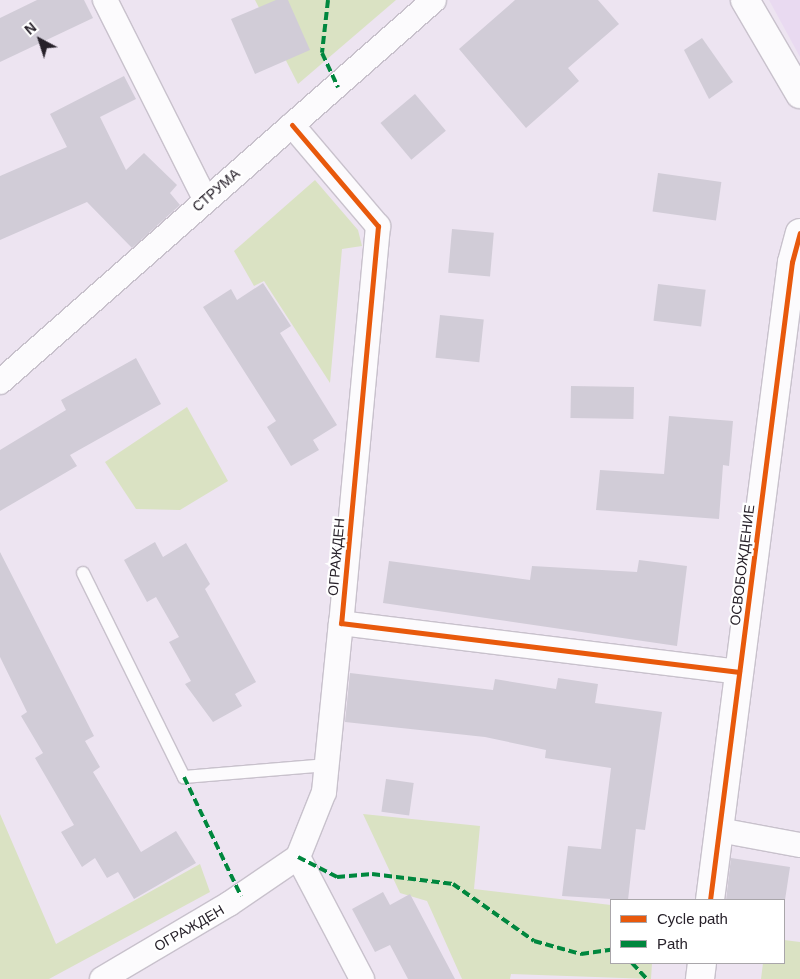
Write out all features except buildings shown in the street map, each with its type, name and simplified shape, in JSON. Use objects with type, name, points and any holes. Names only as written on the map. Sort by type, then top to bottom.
[{"type":"street","points":[[105,0],[205,198]]},
{"type":"street","name":"СТРУМА","points":[[0,382],[205,198],[292,125],[434,0]]},
{"type":"street","points":[[746,0],[800,94]]},
{"type":"street","name":"ОГРАЖДЕН","points":[[102,979],[229,904],[298,857],[324,792],[378,226],[292,125]]},
{"type":"street","name":"ОСВОБОЖДЕНИЕ","points":[[710,899],[792,262],[800,233]]},
{"type":"street","points":[[341,623],[739,672]]},
{"type":"street","points":[[719,830],[800,845]]},
{"type":"street","points":[[298,857],[362,979]]},
{"type":"street","points":[[700,979],[702,964]]},
{"type":"lane","points":[[83,573],[184,777],[327,765]]},
{"type":"shaded area","points":[[769,0],[800,0],[800,57]]},
{"type":"green space","points":[[255,0],[396,0],[298,84]]},
{"type":"green space","points":[[315,180],[358,230],[362,246],[342,249],[330,383],[264,281],[254,286],[234,251]]},
{"type":"green space","points":[[187,407],[228,481],[180,510],[136,509],[105,462]]},
{"type":"green space","points":[[0,814],[56,944],[200,864],[210,892],[49,979],[0,979]]},
{"type":"green space","points":[[363,814],[480,826],[474,889],[610,905],[610,964],[652,964],[651,979],[511,974],[510,979],[462,979],[427,901],[400,893]]},
{"type":"green space","points":[[785,940],[800,942],[800,979],[761,979],[763,964],[785,964]]},
{"type":"marked path","points":[[328,0],[322,53],[338,88]]},
{"type":"marked path","points":[[184,777],[241,896]]},
{"type":"marked path","points":[[298,857],[337,877],[372,874],[453,884],[534,941],[581,954],[610,950]]},
{"type":"marked path","points":[[633,964],[647,979]]},
{"type":"cycle path","points":[[292,125],[378,226],[341,623],[739,672]]},
{"type":"cycle path","points":[[710,899],[792,262],[800,233]]}]
